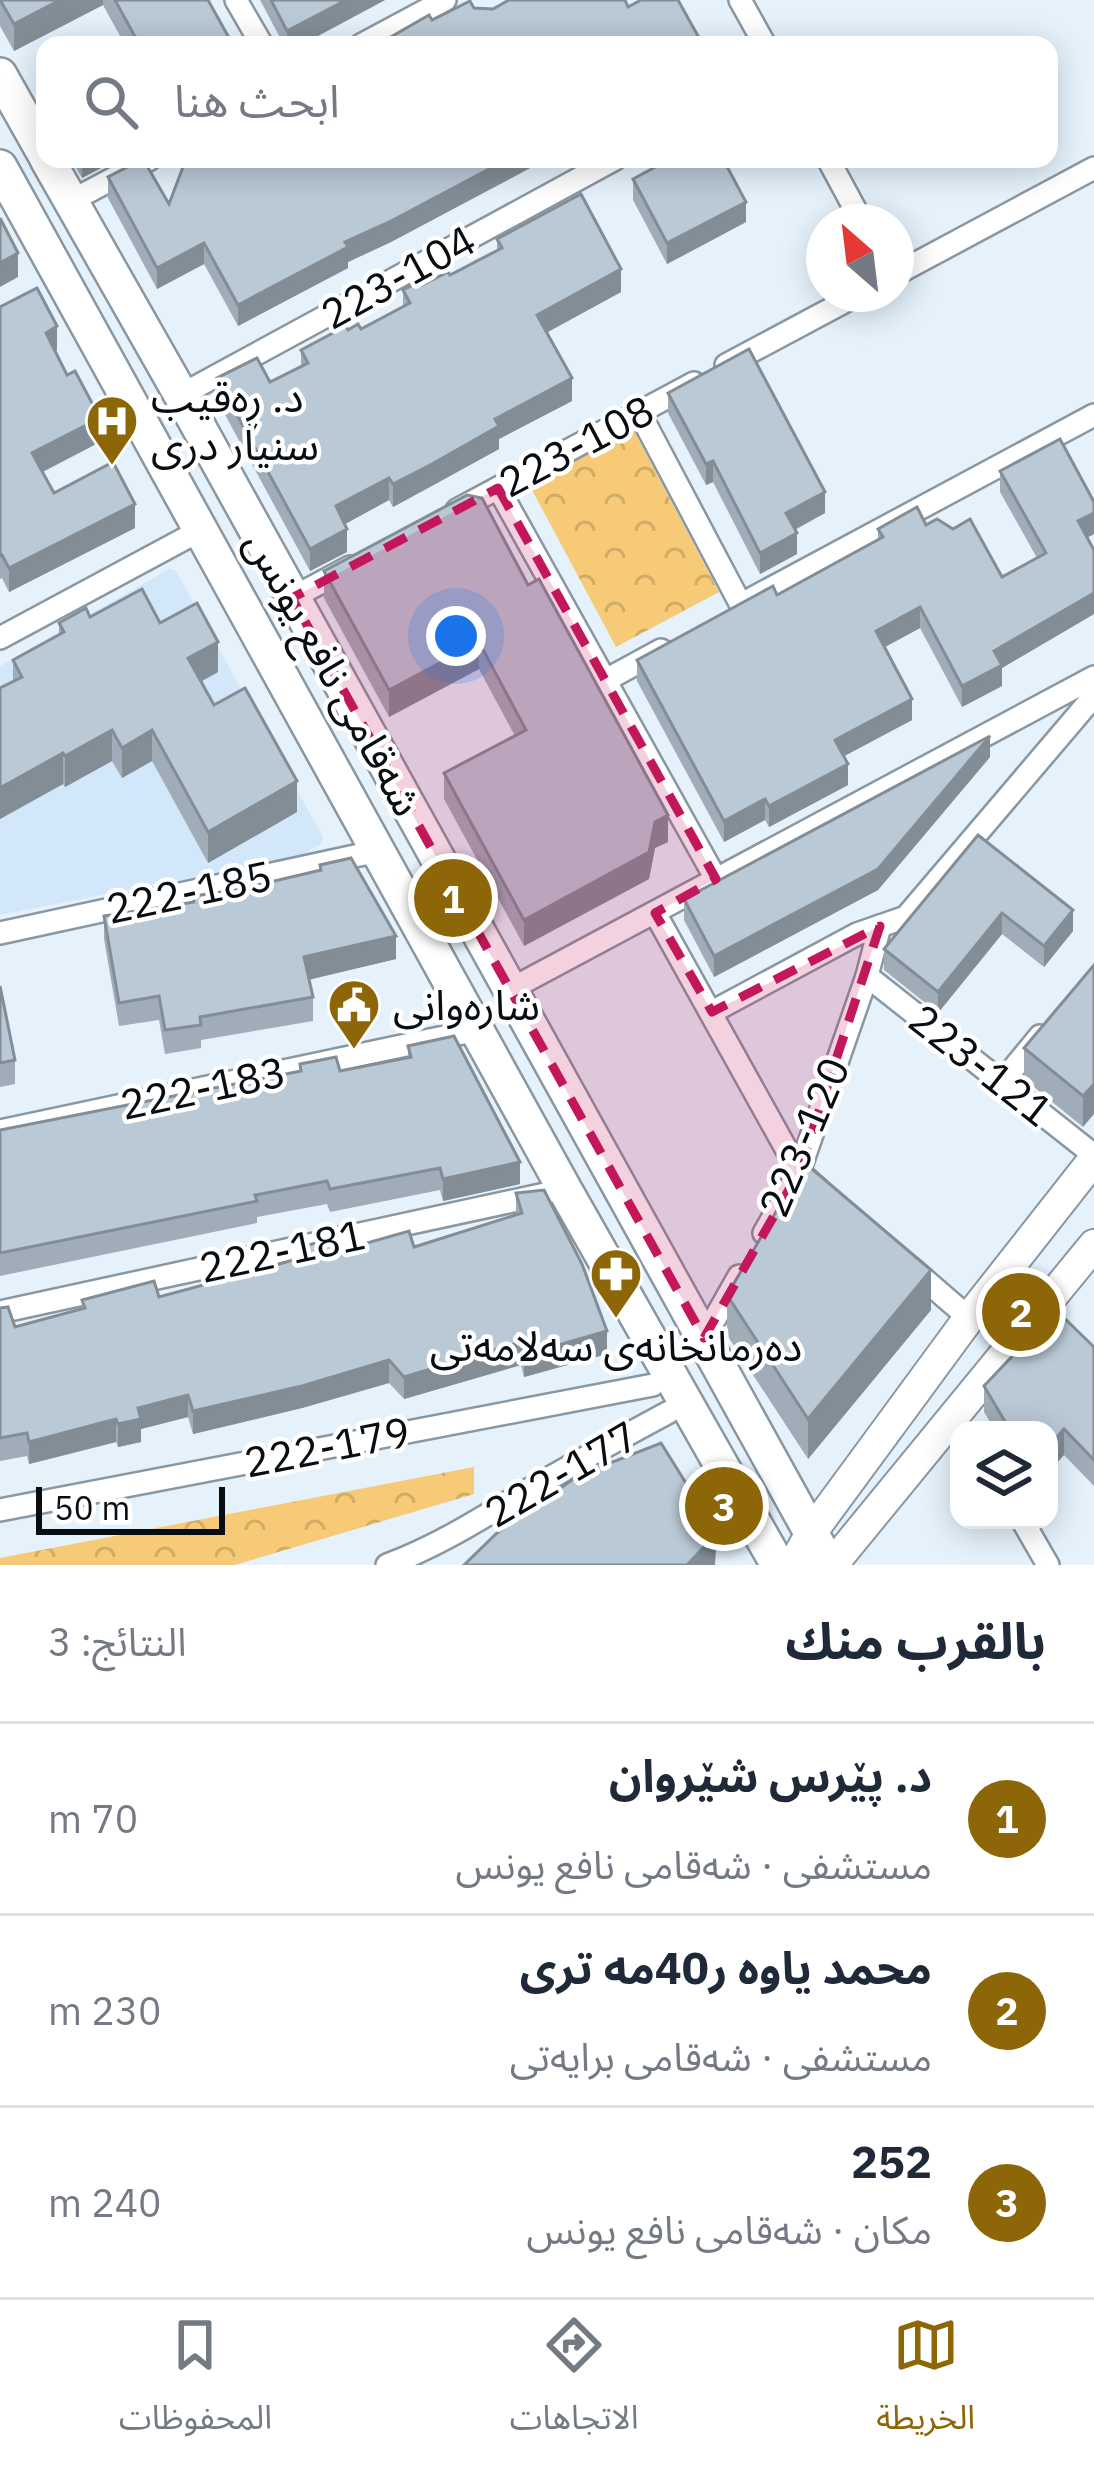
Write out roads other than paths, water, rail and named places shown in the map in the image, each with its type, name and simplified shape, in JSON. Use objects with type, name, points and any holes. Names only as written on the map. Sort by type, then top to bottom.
[{"type":"main road","name":"شەقامی نافع یونس","points":[[0,75],[36,139]]},
{"type":"main road","name":"شەقامی نافع یونس","points":[[0,167],[565,1190],[778,1565]]},
{"type":"main road","name":"شەقامی نافع یونس","points":[[52,168],[831,1565]]},
{"type":"main road","points":[[323,753],[365,730]]},
{"type":"main road","points":[[793,1565],[811,1533],[969,1318],[1094,1157]]},
{"type":"main road","points":[[831,1565],[963,1420],[1094,1245]]},
{"type":"main road","points":[[623,1293],[625,1330],[751,1565]]},
{"type":"street","points":[[236,0],[257,36]]},
{"type":"street","points":[[379,36],[445,0]]},
{"type":"street","points":[[740,0],[760,36]]},
{"type":"street","points":[[914,264],[1094,167]]},
{"type":"street","points":[[71,201],[133,168]]},
{"type":"street","name":"223-104","points":[[181,395],[598,168]]},
{"type":"street","points":[[833,168],[852,204]]},
{"type":"street","name":"223-108","points":[[436,521],[825,312]]},
{"type":"street","points":[[639,412],[732,610],[1094,415]]},
{"type":"street","points":[[498,488],[716,879]]},
{"type":"street","points":[[0,638],[199,531]]},
{"type":"street","points":[[292,598],[374,554]]},
{"type":"street","points":[[606,680],[683,637]]},
{"type":"street","points":[[509,990],[1094,677]]},
{"type":"street","points":[[712,1012],[857,934],[907,917],[1094,697]]},
{"type":"street","name":"222-185","points":[[0,933],[378,851]]},
{"type":"street","points":[[655,913],[799,1172],[833,1202]]},
{"type":"street","name":"223-120","points":[[704,1338],[799,1172],[868,976],[880,926]]},
{"type":"street","name":"223-121","points":[[868,976],[1094,1157]]},
{"type":"street","points":[[1003,1081],[1048,1026]]},
{"type":"street","name":"222-183","points":[[0,1131],[477,1030]]},
{"type":"street","name":"222-181","points":[[0,1312],[565,1190]]},
{"type":"street","points":[[901,1260],[969,1318]]},
{"type":"street","name":"222-179","points":[[0,1510],[661,1398]]},
{"type":"street","name":"222-177","points":[[386,1565],[454,1535],[568,1466],[661,1398]]},
{"type":"street","points":[[1027,1529],[1048,1565]]},
{"type":"place","name":"د. ڕەقیب سنیار دری","points":[[112,467]]},
{"type":"place","name":"د. پێرس شێروان","points":[[453,898]]},
{"type":"place","name":"شارەوانی","points":[[354,1051]]},
{"type":"place","name":"محمد ياوه ر40مه ترى","points":[[1021,1312]]},
{"type":"place","name":"دەرمانخانەی سەلامەتی","points":[[616,1320]]},
{"type":"place","name":"252","points":[[724,1506]]}]
